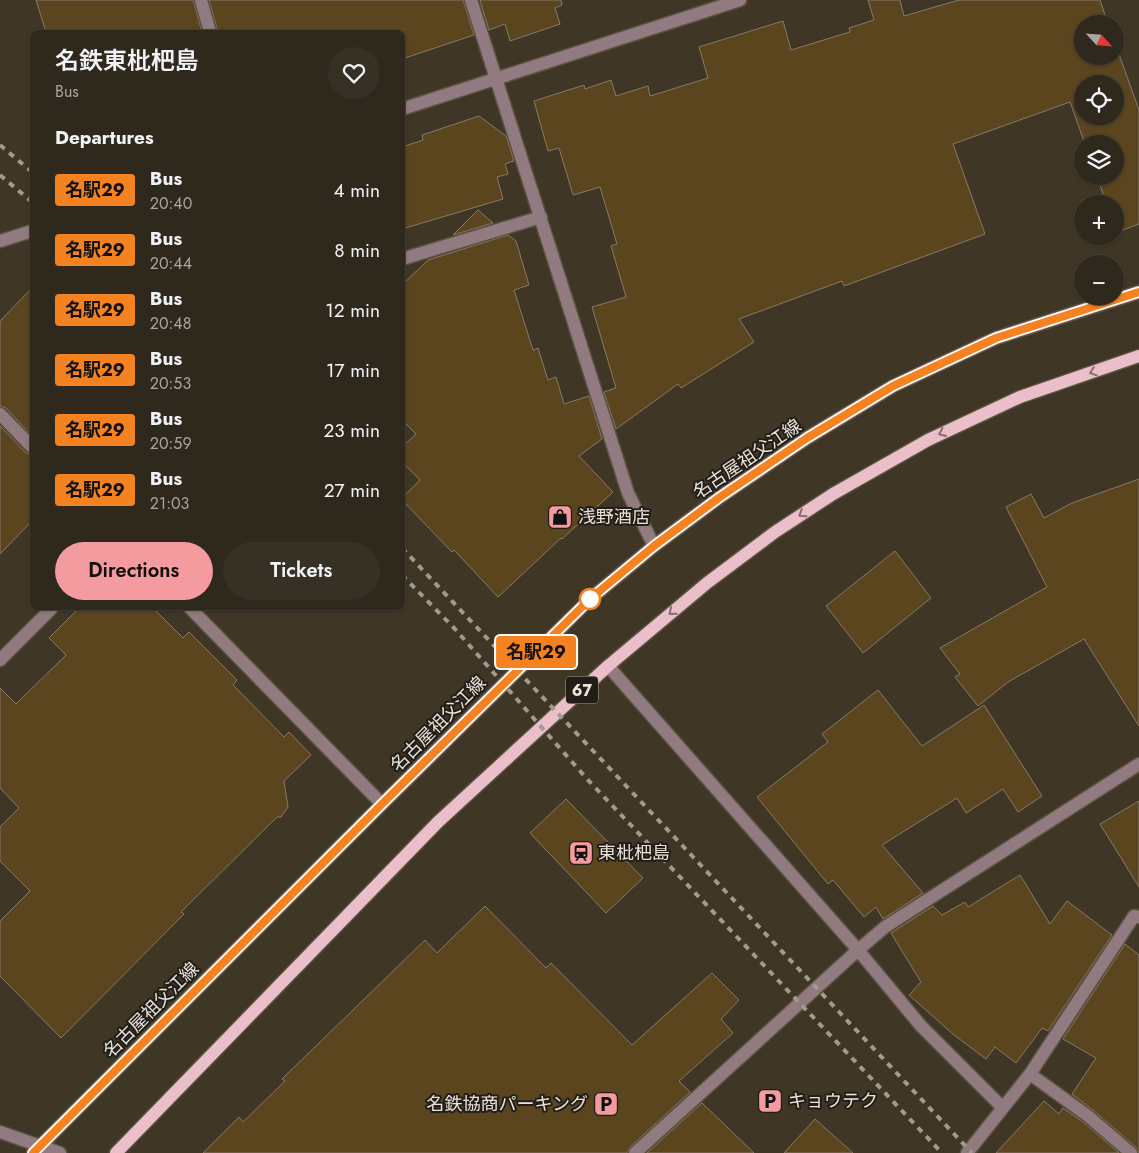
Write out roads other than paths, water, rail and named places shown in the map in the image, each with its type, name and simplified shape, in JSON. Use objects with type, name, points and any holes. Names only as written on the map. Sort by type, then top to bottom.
[{"type":"main road","name":"名古屋祖父江線","points":[[37,1149],[590,599],[654,546],[720,497],[807,438],[893,386],[996,338],[1139,292]]},
{"type":"main road","name":"67","points":[[116,1153],[438,822],[608,666],[707,583],[775,532],[833,494],[928,440],[1020,397],[1139,356]]},
{"type":"street","points":[[201,0],[209,30]]},
{"type":"street","points":[[471,0],[628,493],[654,546]]},
{"type":"street","points":[[405,109],[740,0]]},
{"type":"street","points":[[405,258],[541,217]]},
{"type":"street","points":[[0,241],[30,232]]},
{"type":"street","points":[[0,414],[30,445]]},
{"type":"street","points":[[0,660],[50,610]]},
{"type":"street","points":[[192,610],[382,804]]},
{"type":"street","points":[[608,666],[858,950],[921,1026],[1003,1108]]},
{"type":"street","points":[[635,1153],[885,927],[1139,764]]},
{"type":"street","points":[[967,1153],[1030,1074],[1134,916],[1139,917]]},
{"type":"street","points":[[1030,1074],[1088,1116],[1131,1153]]},
{"type":"street","points":[[0,1132],[37,1149],[60,1153]]},
{"type":"railway","points":[[0,145],[30,170]]},
{"type":"railway","points":[[0,175],[30,200]]},
{"type":"railway","points":[[405,551],[972,1153]]},
{"type":"railway","points":[[405,578],[455,629],[588,780],[942,1153]]},
{"type":"place","name":"浅野酒店","points":[[560,517]]},
{"type":"place","name":"東枇杷島","points":[[581,853]]},
{"type":"place","name":"キョウテク","points":[[770,1101]]},
{"type":"place","name":"名鉄協商パーキング","points":[[606,1104]]}]
